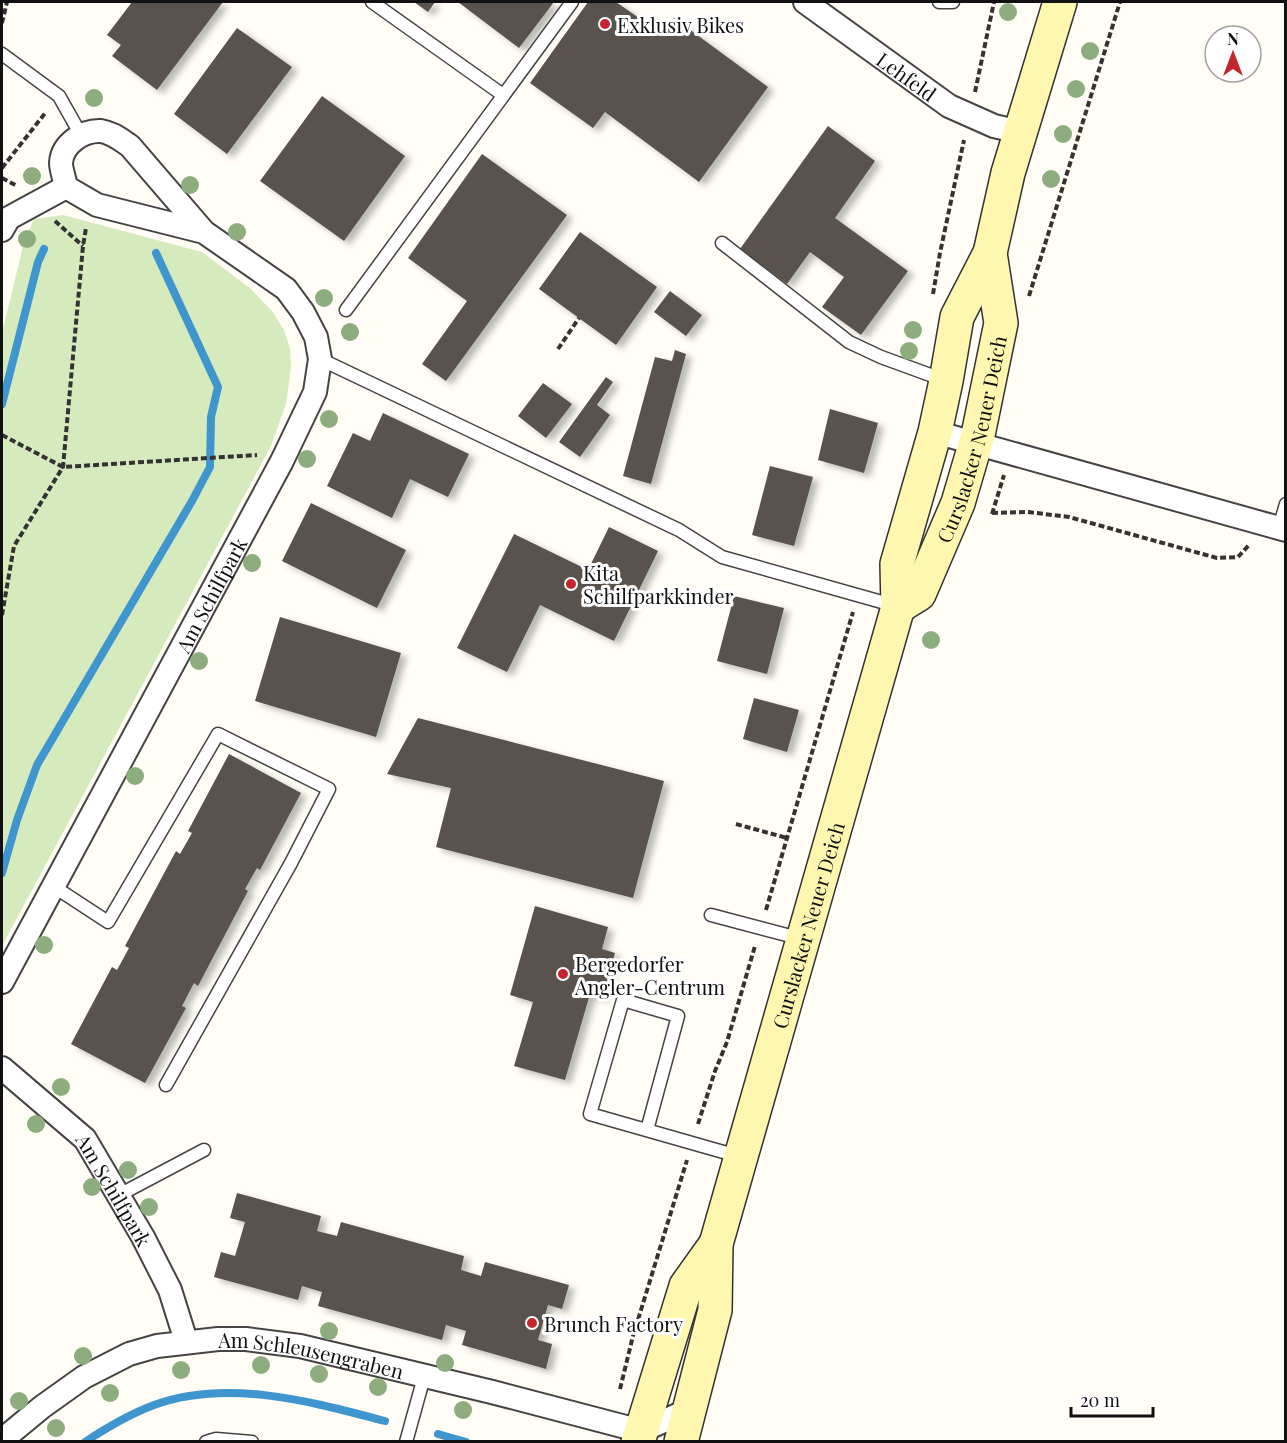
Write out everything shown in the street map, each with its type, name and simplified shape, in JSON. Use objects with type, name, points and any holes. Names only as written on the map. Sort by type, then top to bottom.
[{"type":"main road","name":"Curslacker Neuer Deich","points":[[681,1442],[715,1310],[716,1244],[898,607],[897,564],[935,432],[957,317],[990,253],[1020,132],[1060,2]]},
{"type":"main road","name":"Curslacker Neuer Deich","points":[[898,607],[919,594],[958,503],[976,444],[1001,323],[990,253]]},
{"type":"main road","name":"Curslacker Neuer Deich","points":[[642,1438],[686,1286],[716,1244]]},
{"type":"street","name":"Lehfeld","points":[[805,2],[933,96],[970,116],[1020,132]]},
{"type":"street","name":"Am Schilfpark","points":[[2,982],[282,461],[315,392],[320,359],[316,337],[303,312],[286,289],[204,232],[130,146],[116,136],[100,131],[81,135]]},
{"type":"street","points":[[2,230],[9,218],[66,187],[61,163],[67,146],[81,135]]},
{"type":"street","name":"Am Schilfpark","points":[[66,187],[97,205],[204,232]]},
{"type":"street","points":[[935,432],[1275,527]]},
{"type":"street","name":"Am Schilfpark","points":[[2,1068],[85,1139],[144,1237],[170,1290],[186,1341]]},
{"type":"street","name":"Am Schleusengraben","points":[[2,1440],[84,1377],[129,1354],[186,1341],[246,1339],[272,1341],[333,1353],[492,1392],[642,1438]]},
{"type":"street","points":[[642,1438],[689,1410]]},
{"type":"lane","points":[[372,2],[503,95]]},
{"type":"lane","points":[[346,310],[572,2]]},
{"type":"lane","points":[[939,2],[953,2]]},
{"type":"lane","points":[[2,54],[58,96],[81,135]]},
{"type":"lane","points":[[722,243],[849,342],[880,357],[946,381]]},
{"type":"lane","points":[[320,359],[679,530],[722,556],[898,607]]},
{"type":"lane","points":[[1275,527],[1286,504]]},
{"type":"lane","points":[[53,886],[108,922],[218,734],[329,789],[291,863],[166,1085]]},
{"type":"lane","points":[[711,915],[802,939]]},
{"type":"lane","points":[[647,1130],[678,1016],[623,1000],[590,1114],[742,1157]]},
{"type":"lane","points":[[119,1195],[204,1150]]},
{"type":"lane","points":[[406,1442],[424,1377]]},
{"type":"lane","points":[[206,1442],[216,1439],[252,1442]]},
{"type":"path","points":[[2,23],[7,2]]},
{"type":"path","points":[[933,296],[992,2]]},
{"type":"path","points":[[1026,305],[1120,2]]},
{"type":"path","points":[[2,168],[58,96]]},
{"type":"path","points":[[2,615],[14,546],[63,467],[84,232],[97,205]]},
{"type":"path","points":[[558,349],[579,318]]},
{"type":"path","points":[[2,435],[63,467],[268,454]]},
{"type":"path","points":[[1000,490],[992,513],[1028,512],[1069,517],[1202,555],[1228,559],[1244,552],[1275,527]]},
{"type":"path","points":[[736,824],[787,838],[857,596]]},
{"type":"green space","points":[[63,215],[202,252],[251,289],[272,311],[284,330],[290,349],[291,367],[286,404],[271,446],[2,946],[2,333],[24,242],[34,219]]},
{"type":"building","points":[[132,2],[223,2],[157,90],[112,56],[121,45],[107,35]]},
{"type":"building","points":[[414,2],[435,2],[428,12]]},
{"type":"building","points":[[458,2],[554,2],[519,48]]},
{"type":"building","points":[[588,2],[616,2],[662,34],[674,18],[768,87],[699,182],[605,112],[593,128],[530,83]]},
{"type":"building","points":[[237,28],[292,67],[227,154],[174,114]]},
{"type":"building","points":[[322,96],[405,156],[344,241],[260,181]]},
{"type":"building","points":[[828,126],[875,161],[835,218],[908,271],[861,335],[822,307],[844,277],[810,252],[787,284],[740,249]]},
{"type":"building","points":[[482,154],[567,215],[446,381],[422,364],[467,301],[408,258]]},
{"type":"building","points":[[580,232],[657,287],[616,345],[539,289]]},
{"type":"building","points":[[670,291],[702,315],[686,336],[654,312]]},
{"type":"building","points":[[675,350],[686,354],[651,484],[623,476],[655,357],[672,361]]},
{"type":"building","points":[[606,377],[613,382],[597,405],[610,415],[580,457],[559,442]]},
{"type":"building","points":[[543,383],[572,404],[546,438],[518,416]]},
{"type":"building","points":[[830,409],[878,423],[864,473],[818,460]]},
{"type":"building","points":[[383,413],[469,454],[448,497],[410,479],[392,518],[327,486],[353,433],[370,441]]},
{"type":"building","points":[[770,466],[813,477],[794,546],[752,535]]},
{"type":"building","points":[[311,503],[406,550],[377,608],[282,561]]},
{"type":"building","points":[[609,527],[658,551],[614,641],[540,605],[507,672],[457,648],[514,534],[588,570]]},
{"type":"building","points":[[734,596],[784,608],[767,674],[717,661]]},
{"type":"building","points":[[280,617],[401,653],[376,737],[255,701]]},
{"type":"building","points":[[754,698],[799,710],[787,752],[743,739]]},
{"type":"building","points":[[418,718],[664,781],[633,898],[436,847],[451,788],[387,774]]},
{"type":"building","points":[[229,754],[301,793],[260,870],[257,868],[245,889],[248,891],[198,986],[194,983],[182,1006],[186,1008],[145,1083],[71,1044],[112,967],[117,970],[129,948],[125,946],[176,851],[180,854],[192,833],[188,831]]},
{"type":"building","name":"Bergedorfer Angler-Centrum","points":[[535,906],[608,927],[602,949],[615,953],[602,998],[590,994],[565,1080],[514,1066],[533,1002],[510,995]]},
{"type":"building","points":[[237,1193],[321,1216],[317,1231],[337,1236],[341,1222],[464,1256],[461,1270],[481,1276],[485,1262],[569,1285],[562,1309],[548,1305],[538,1340],[552,1344],[546,1369],[462,1345],[466,1331],[446,1325],[442,1340],[318,1306],[322,1292],[302,1286],[298,1300],[214,1277],[221,1252],[235,1256],[245,1222],[230,1218]]},
{"type":"waterway","points":[[2,404],[38,262],[44,249]]},
{"type":"waterway","points":[[2,873],[17,820],[37,765],[210,467],[211,417],[218,387],[156,253]]},
{"type":"waterway","points":[[85,1442],[118,1422],[154,1405],[182,1397],[211,1393],[240,1393],[299,1400],[385,1421]]},
{"type":"waterway","points":[[438,1434],[466,1442]]},
{"type":"place","name":"Exklusiv Bikes","points":[[605,24]]},
{"type":"place","name":"Kita Schilfparkkinder","points":[[571,584]]},
{"type":"place","name":"Bergedorfer Angler-Centrum","points":[[563,974]]},
{"type":"place","name":"Brunch Factory","points":[[532,1323]]}]
